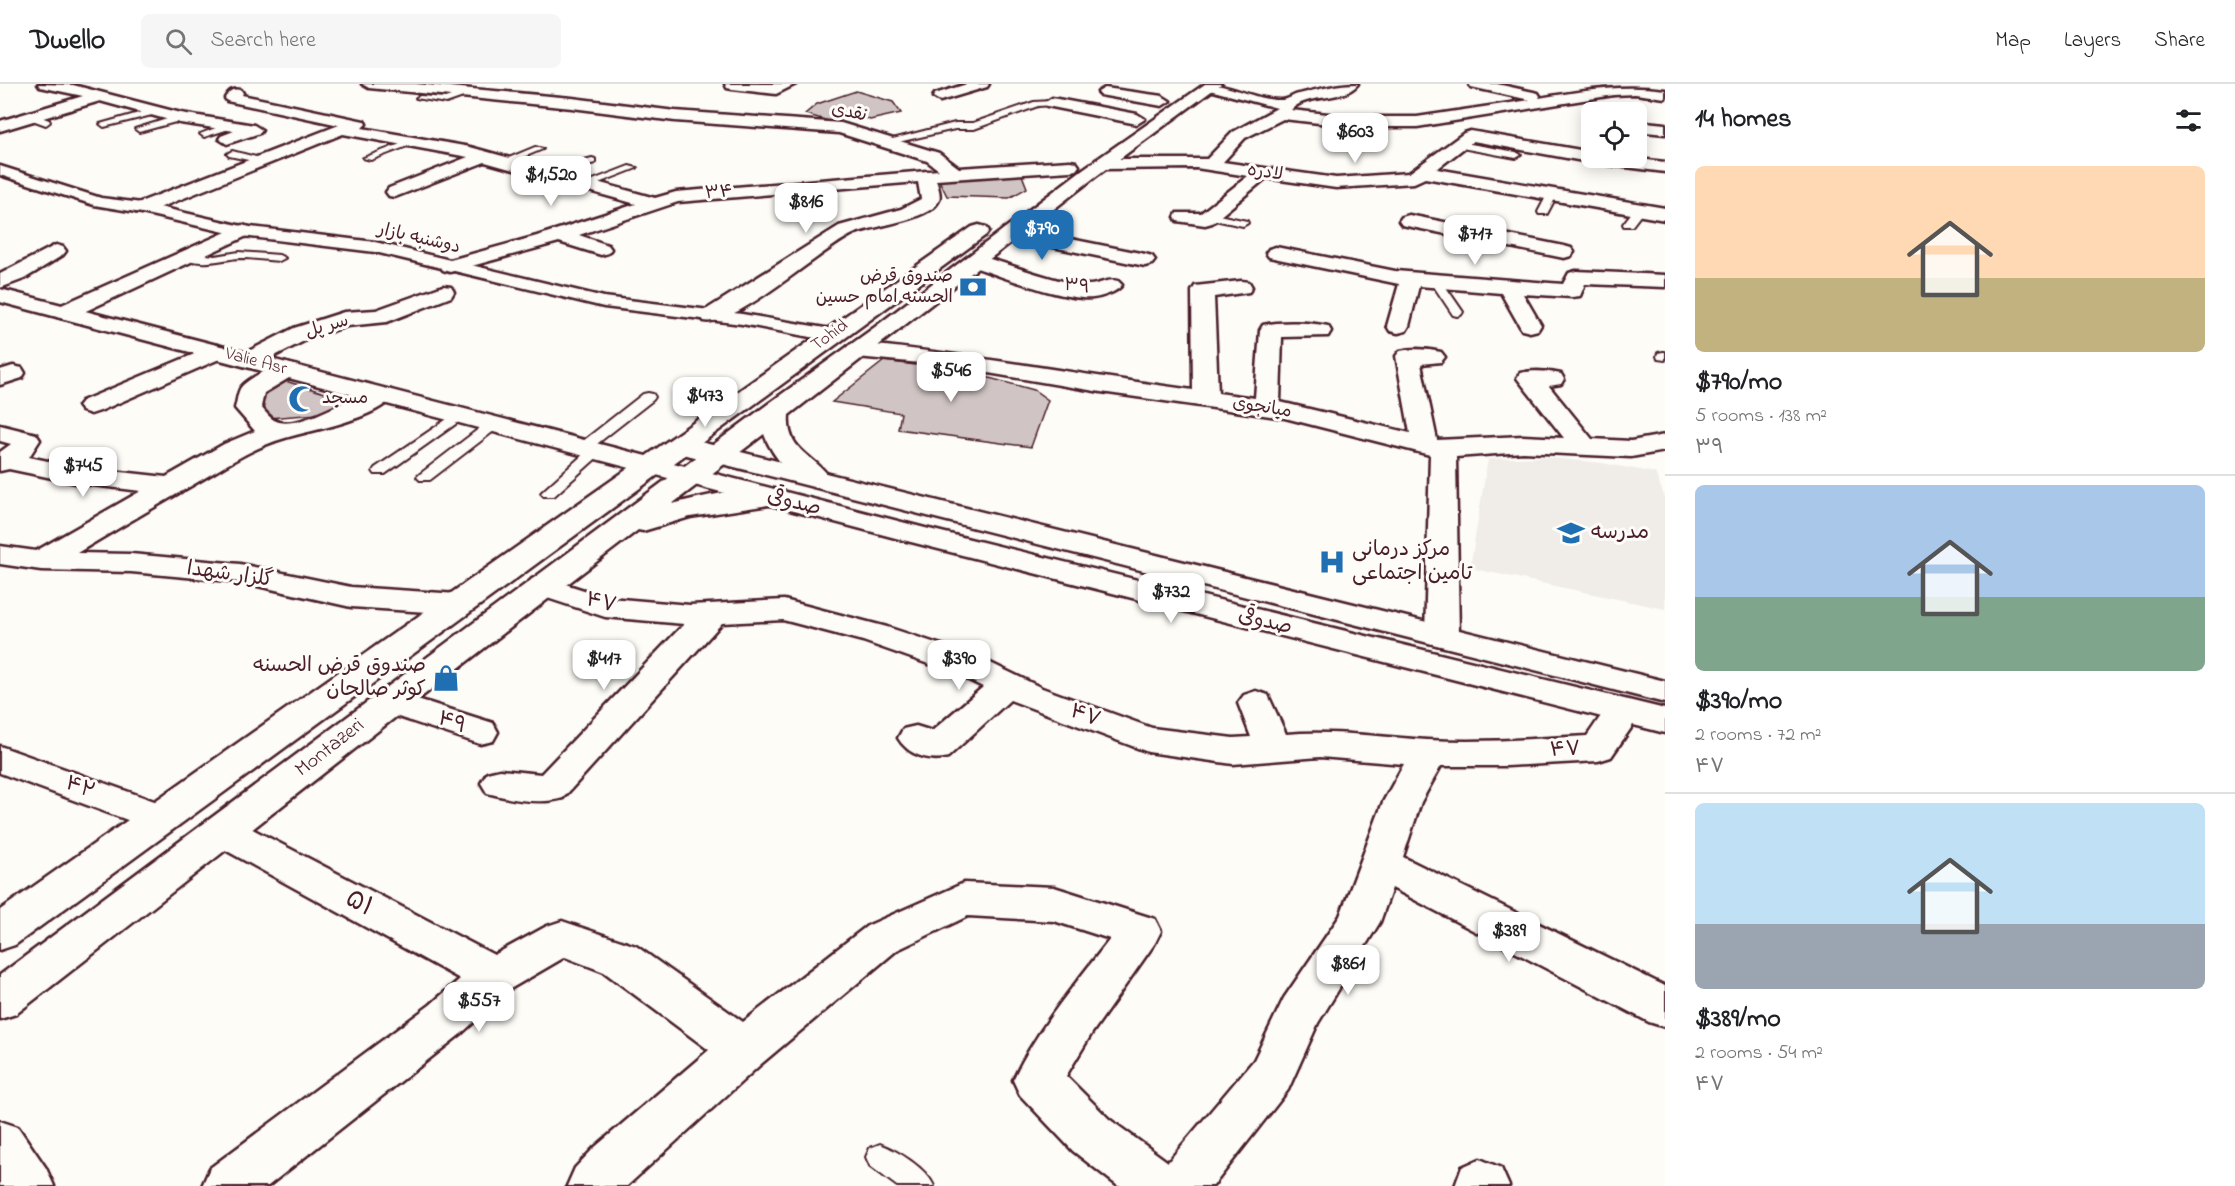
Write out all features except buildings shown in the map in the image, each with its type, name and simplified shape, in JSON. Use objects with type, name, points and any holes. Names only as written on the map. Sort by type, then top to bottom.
[{"type":"street","name":"نقدی","points":[[369,84],[561,102],[675,116],[825,124],[933,157],[956,174]]},
{"type":"street","points":[[728,85],[776,90],[789,84]]},
{"type":"street","points":[[940,97],[982,84]]},
{"type":"street","name":"Tohid","points":[[719,454],[1102,164],[1162,101],[1186,84]]},
{"type":"street","points":[[1211,165],[1239,135],[1284,110],[1299,98],[1342,89],[1351,84]]},
{"type":"street","points":[[1476,84],[1554,102]]},
{"type":"street","points":[[58,85],[228,132]]},
{"type":"street","points":[[1212,85],[1284,110],[1355,122],[1407,122],[1587,97],[1636,87],[1665,94]]},
{"type":"street","name":"Tohid","points":[[1013,207],[1118,132],[1139,127],[1212,85]]},
{"type":"street","points":[[1091,90],[1162,101]]},
{"type":"street","points":[[415,100],[437,91]]},
{"type":"street","points":[[561,102],[588,91]]},
{"type":"street","points":[[236,93],[232,98],[356,124],[414,142],[484,156],[654,203]]},
{"type":"street","points":[[0,126],[98,96]]},
{"type":"street","points":[[1587,97],[1665,105]]},
{"type":"street","points":[[187,119],[251,102]]},
{"type":"street","points":[[1052,104],[1139,127]]},
{"type":"street","points":[[142,208],[356,124]]},
{"type":"street","points":[[1647,127],[1665,129]]},
{"type":"street","name":"لادره","points":[[1102,164],[1196,163],[1336,183],[1414,178],[1470,136],[1581,152]]},
{"type":"street","points":[[395,192],[484,156]]},
{"type":"street","name":"لادره","points":[[1647,164],[1665,168]]},
{"type":"street","name":"۳۴","points":[[450,266],[676,197],[1070,166]]},
{"type":"street","name":"دوشنبه بازار","points":[[0,170],[99,202],[142,208],[242,231],[375,247],[604,302],[831,335]]},
{"type":"street","points":[[1184,217],[1205,219],[1262,172]]},
{"type":"street","points":[[1422,172],[1665,214]]},
{"type":"street","points":[[712,316],[846,230],[908,213],[930,201],[930,188],[925,176]]},
{"type":"street","points":[[1552,195],[1563,177]]},
{"type":"street","points":[[1441,193],[1457,179]]},
{"type":"street","points":[[1425,207],[1403,226],[1564,252]]},
{"type":"street","name":"Tohid","points":[[686,460],[831,335],[994,220]]},
{"type":"street","points":[[535,223],[601,249]]},
{"type":"street","points":[[65,312],[242,231]]},
{"type":"street","points":[[1011,233],[1145,260]]},
{"type":"street","points":[[0,282],[17,275],[56,250]]},
{"type":"street","points":[[1276,253],[1437,282],[1572,291],[1576,277],[1665,281]]},
{"type":"street","name":"۳۹","points":[[975,261],[1069,288],[1092,292],[1111,285]]},
{"type":"street","points":[[1398,326],[1411,279]]},
{"type":"street","points":[[1206,400],[1203,291],[1225,290],[1241,286]]},
{"type":"street","points":[[1508,287],[1530,325]]},
{"type":"street","name":"سر پل","points":[[249,360],[302,333],[344,319],[379,317],[443,292]]},
{"type":"street","name":"Valie Asr","points":[[0,295],[651,466],[686,460]]},
{"type":"street","points":[[1267,408],[1270,330],[1320,331]]},
{"type":"street","name":"میانجوی","points":[[857,350],[941,358],[1101,385],[1286,410],[1434,448],[1523,444],[1631,449],[1665,443]]},
{"type":"street","points":[[91,406],[216,352]]},
{"type":"street","points":[[1433,357],[1408,356],[1434,448],[1442,636]]},
{"type":"street","points":[[278,431],[263,424],[248,408],[252,389],[285,370]]},
{"type":"street","points":[[1552,379],[1529,378],[1584,446]]},
{"type":"street","points":[[41,561],[233,450],[278,431],[306,426],[334,416],[382,395]]},
{"type":"street","points":[[777,409],[774,425],[779,441],[794,461],[817,479]]},
{"type":"street","points":[[0,433],[27,440],[18,454],[3,462]]},
{"type":"street","name":"صدوقی","points":[[686,460],[719,454],[1665,692]]},
{"type":"street","name":"صدوقی","points":[[686,460],[772,497],[1665,722]]},
{"type":"street","name":"Montazeri","points":[[0,1000],[224,831],[389,702],[613,534],[686,460]]},
{"type":"street","points":[[3,462],[169,486]]},
{"type":"street","name":"Montazeri","points":[[0,933],[651,466]]},
{"type":"street","points":[[613,534],[676,511],[716,502],[772,497]]},
{"type":"street","points":[[974,549],[994,524]]},
{"type":"street","name":"گلزار شهدا","points":[[0,555],[41,561],[130,563],[240,573],[351,597],[458,604]]},
{"type":"street","name":"۴۷","points":[[543,586],[605,607],[690,615],[784,610],[875,634],[966,665],[1030,696],[1148,740],[1233,751],[1320,744],[1429,753],[1507,753],[1598,748],[1624,712]]},
{"type":"street","points":[[500,783],[550,788],[713,613]]},
{"type":"street","points":[[916,738],[935,748],[1006,685]]},
{"type":"street","name":"۴۹","points":[[389,702],[480,732]]},
{"type":"street","points":[[1256,703],[1273,748]]},
{"type":"street","points":[[1181,1186],[1271,1075],[1300,1012],[1359,922],[1402,802],[1429,753]]},
{"type":"street","name":"۴۲","points":[[0,759],[160,818]]},
{"type":"street","name":"۵۱","points":[[224,831],[494,976]]},
{"type":"street","points":[[1381,864],[1665,1008]]},
{"type":"street","points":[[593,1186],[612,1165],[744,1049],[882,938],[964,899],[1054,904],[1140,931],[1076,1019],[1037,1080],[1091,1135],[1159,1186]]},
{"type":"street","points":[[228,1186],[446,1019],[494,976],[562,938],[620,959],[744,1049]]},
{"type":"street","points":[[0,1144],[28,1186]]},
{"type":"lane","points":[[415,100],[446,101],[464,94]]},
{"type":"lane","points":[[885,142],[954,126],[974,126],[1037,104],[1052,104]]},
{"type":"lane","points":[[104,124],[153,112]]},
{"type":"lane","points":[[30,116],[46,122]]},
{"type":"lane","points":[[138,129],[187,119]]},
{"type":"lane","points":[[204,134],[228,132]]},
{"type":"lane","points":[[368,158],[414,142]]},
{"type":"lane","points":[[1459,145],[1516,155]]},
{"type":"lane","points":[[504,162],[538,149]]},
{"type":"lane","points":[[232,154],[263,160]]},
{"type":"lane","points":[[550,176],[569,167],[592,161]]},
{"type":"lane","points":[[585,185],[632,168]]},
{"type":"lane","points":[[1543,212],[1552,195]]},
{"type":"lane","points":[[1628,224],[1640,209]]},
{"type":"lane","points":[[1209,216],[1243,223]]},
{"type":"lane","points":[[188,256],[215,259],[239,255],[279,258]]},
{"type":"lane","points":[[1437,282],[1457,312]]},
{"type":"lane","points":[[549,493],[590,449],[648,397]]},
{"type":"lane","points":[[380,471],[459,415]]},
{"type":"lane","points":[[425,477],[494,424]]},
{"type":"lane","points":[[880,1157],[920,1186]]},
{"type":"shaded area","name":"مدرسه","points":[[1543,457],[1602,463],[1655,473],[1665,498],[1665,609],[1470,568],[1488,459]]},
{"type":"place","name":"صندوق قرض الحسنه امام حسین","points":[[973,287]]},
{"type":"place","name":"مسجد","points":[[302,399]]},
{"type":"place","name":"مدرسه","points":[[1571,533]]},
{"type":"place","name":"مرکز درمانی تامین اجتماعی","points":[[1332,562]]},
{"type":"place","name":"صندوق قرض الحسنه کوثر صالحان","points":[[446,678]]}]
